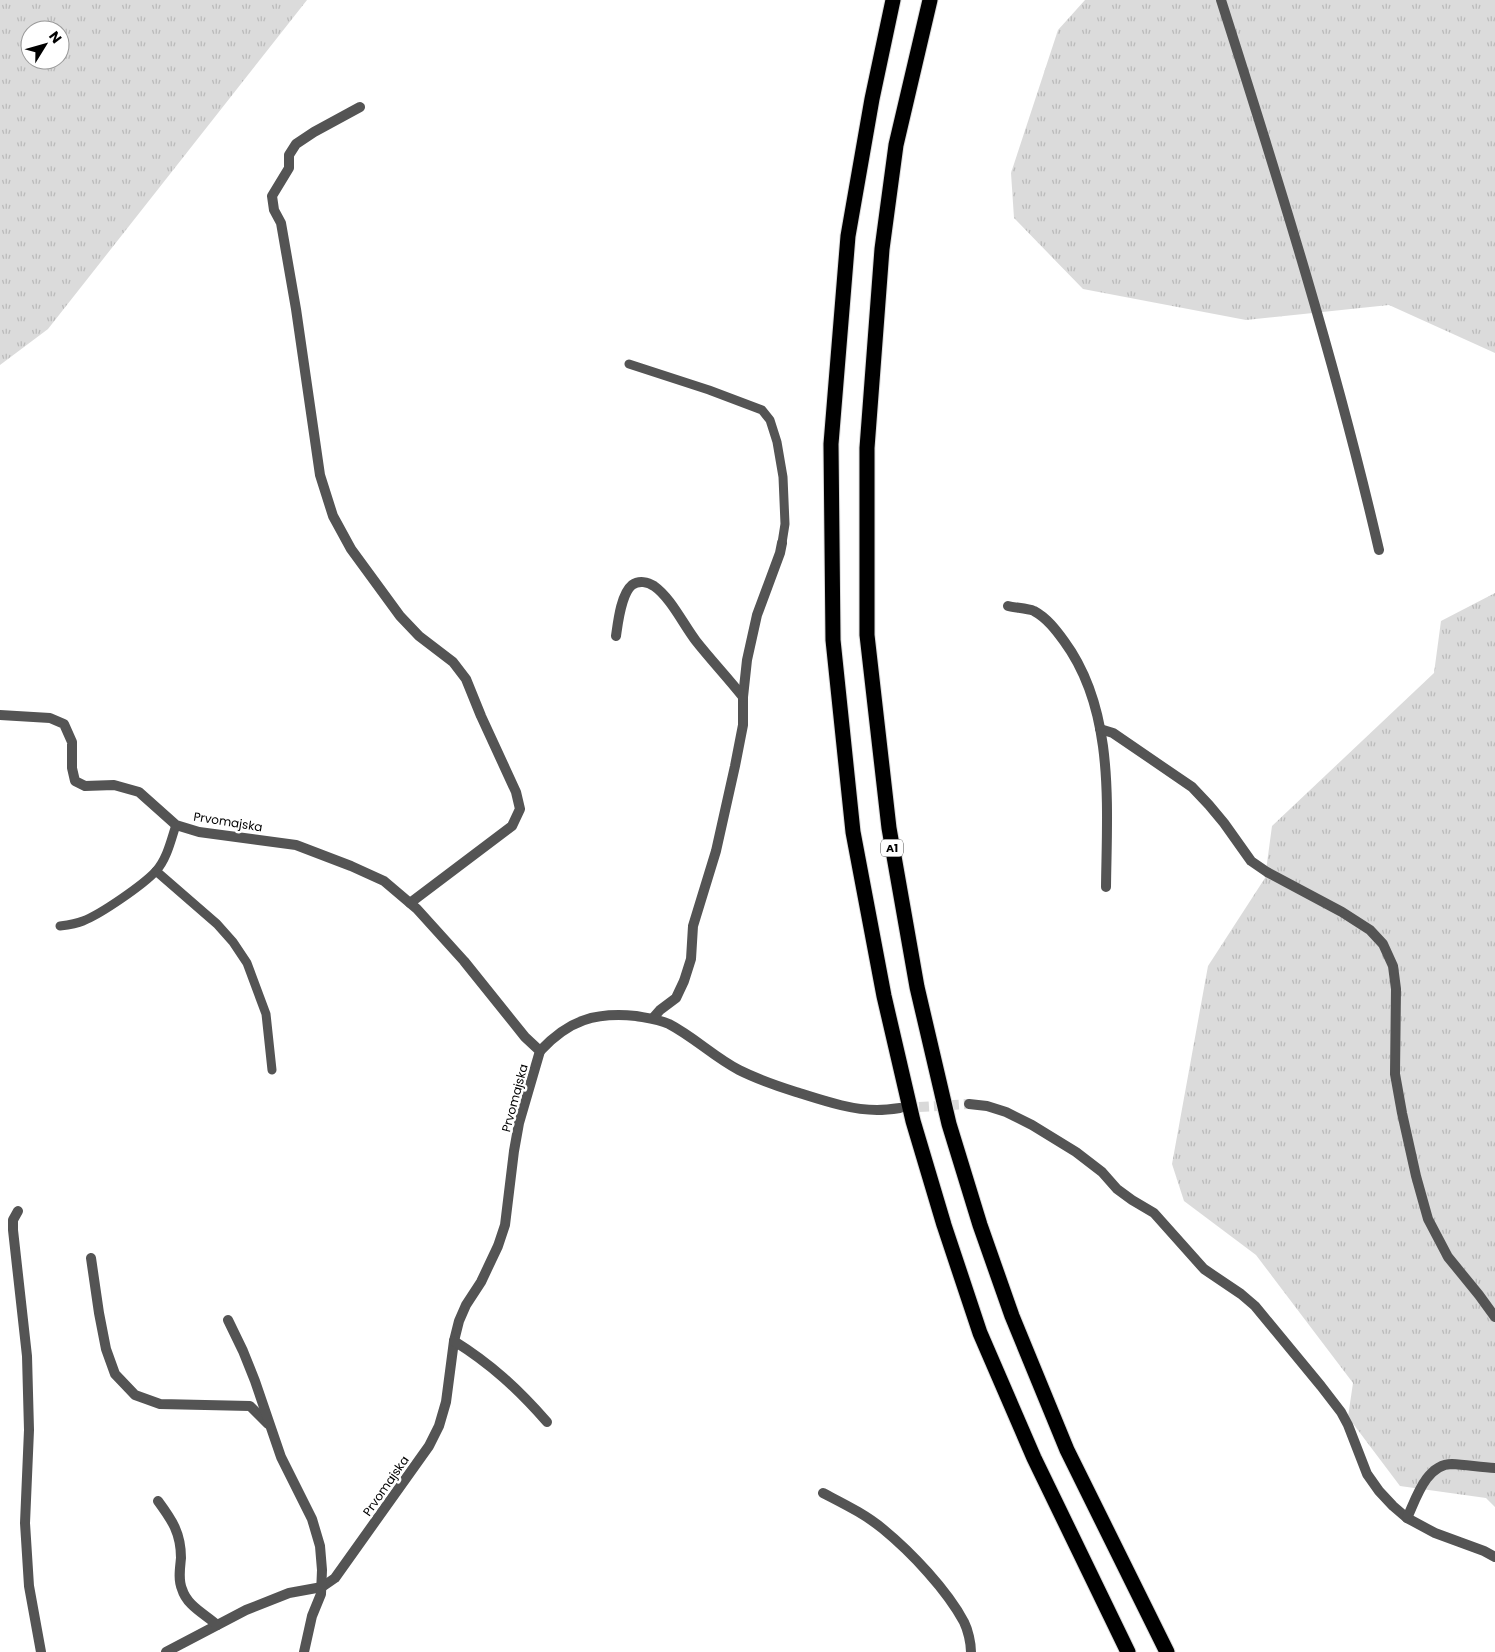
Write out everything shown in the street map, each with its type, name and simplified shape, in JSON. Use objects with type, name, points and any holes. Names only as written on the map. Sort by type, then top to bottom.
[{"type":"highway","points":[[893,0],[872,99],[848,236],[831,444],[833,640],[853,832],[884,996],[913,1121],[944,1225],[977,1324],[1034,1458],[1128,1652]]},
{"type":"highway","name":"A1","points":[[930,0],[896,145],[882,249],[867,448],[866,635],[889,828],[917,987],[949,1124],[980,1225],[1012,1316],[1067,1450],[1167,1652]]},
{"type":"street","points":[[1221,0],[1284,196],[1358,461],[1379,550]]},
{"type":"street","points":[[360,107],[296,144],[289,155],[289,168],[272,196],[274,210],[281,223],[291,280],[320,475],[333,516],[351,549],[400,616],[419,636],[453,662],[466,679],[516,792],[520,809],[512,826],[410,903]]},
{"type":"street","points":[[653,1018],[676,998],[684,981],[688,966],[693,926],[716,851],[735,766],[743,725],[743,697],[747,660],[757,616],[782,543]]},
{"type":"street","points":[[616,636],[626,593],[633,584],[642,581],[652,585],[663,594],[697,642],[743,697]]},
{"type":"street","points":[[1008,606],[1034,611],[1053,626],[1071,650],[1084,675],[1094,704],[1104,752],[1106,887]]},
{"type":"street","name":"Prvomajska","points":[[0,715],[50,718],[64,724],[72,742],[72,768],[75,781],[86,786],[114,785],[140,792],[176,825],[199,832],[296,845],[384,880],[410,903],[464,962],[525,1037],[540,1051],[519,1123],[505,1225],[498,1246],[481,1282],[466,1305],[460,1321],[454,1341],[446,1402],[439,1426],[429,1446],[335,1578],[322,1587]]},
{"type":"street","points":[[1100,729],[1113,733],[1192,787],[1224,823],[1251,861],[1342,912],[1370,930],[1383,944],[1393,966],[1396,989],[1395,1074],[1416,1176],[1428,1219],[1448,1257],[1495,1317]]},
{"type":"street","points":[[540,1051],[553,1037],[574,1023],[593,1017],[616,1014],[653,1018],[684,1033],[739,1070],[769,1083],[832,1104],[877,1110],[900,1108]]},
{"type":"street","points":[[969,1104],[988,1106],[1006,1112],[1032,1125],[1076,1152],[1102,1172],[1117,1189],[1154,1212],[1204,1269],[1255,1306],[1321,1386],[1341,1412],[1367,1474],[1379,1491],[1407,1518],[1434,1533],[1484,1551],[1495,1557]]},
{"type":"street","points":[[18,1211],[13,1220],[13,1230],[28,1356],[29,1430],[25,1523],[30,1586],[42,1652]]},
{"type":"street","points":[[91,1258],[106,1349],[115,1374],[135,1395],[160,1404],[250,1406],[269,1424]]},
{"type":"street","points":[[228,1320],[255,1381],[269,1424],[288,1471],[312,1519],[320,1546],[321,1594],[307,1634],[304,1652]]},
{"type":"street","points":[[454,1341],[499,1374],[522,1394],[546,1422]]},
{"type":"street","points":[[1407,1518],[1422,1484],[1435,1469],[1450,1464],[1495,1468]]},
{"type":"street","points":[[823,1493],[856,1510],[883,1529],[922,1566],[952,1603],[965,1624],[972,1652]]},
{"type":"street","points":[[158,1501],[173,1522],[179,1535],[182,1589],[187,1599],[195,1608],[217,1625]]},
{"type":"street","points":[[166,1652],[246,1610],[289,1593],[322,1587]]},
{"type":"lane","points":[[629,364],[709,390],[762,410],[770,420],[782,468],[785,524],[782,543]]},
{"type":"lane","points":[[60,926],[82,922],[98,914],[156,871],[166,854],[176,825]]},
{"type":"lane","points":[[156,871],[217,924],[233,942],[247,963],[266,1014],[272,1070]]},
{"type":"green space","points":[[0,0],[307,0],[48,329],[0,365]]},
{"type":"green space","points":[[1085,0],[1495,0],[1495,353],[1389,305],[1246,320],[1083,289],[1014,218],[1011,173],[1058,30]]},
{"type":"green space","points":[[1495,593],[1495,1507],[1486,1498],[1400,1486],[1348,1417],[1353,1383],[1256,1255],[1184,1201],[1172,1164],[1208,966],[1265,878],[1272,826],[1434,673],[1441,621]]},
{"type":"tunnel","points":[[904,1108],[969,1104]]}]
